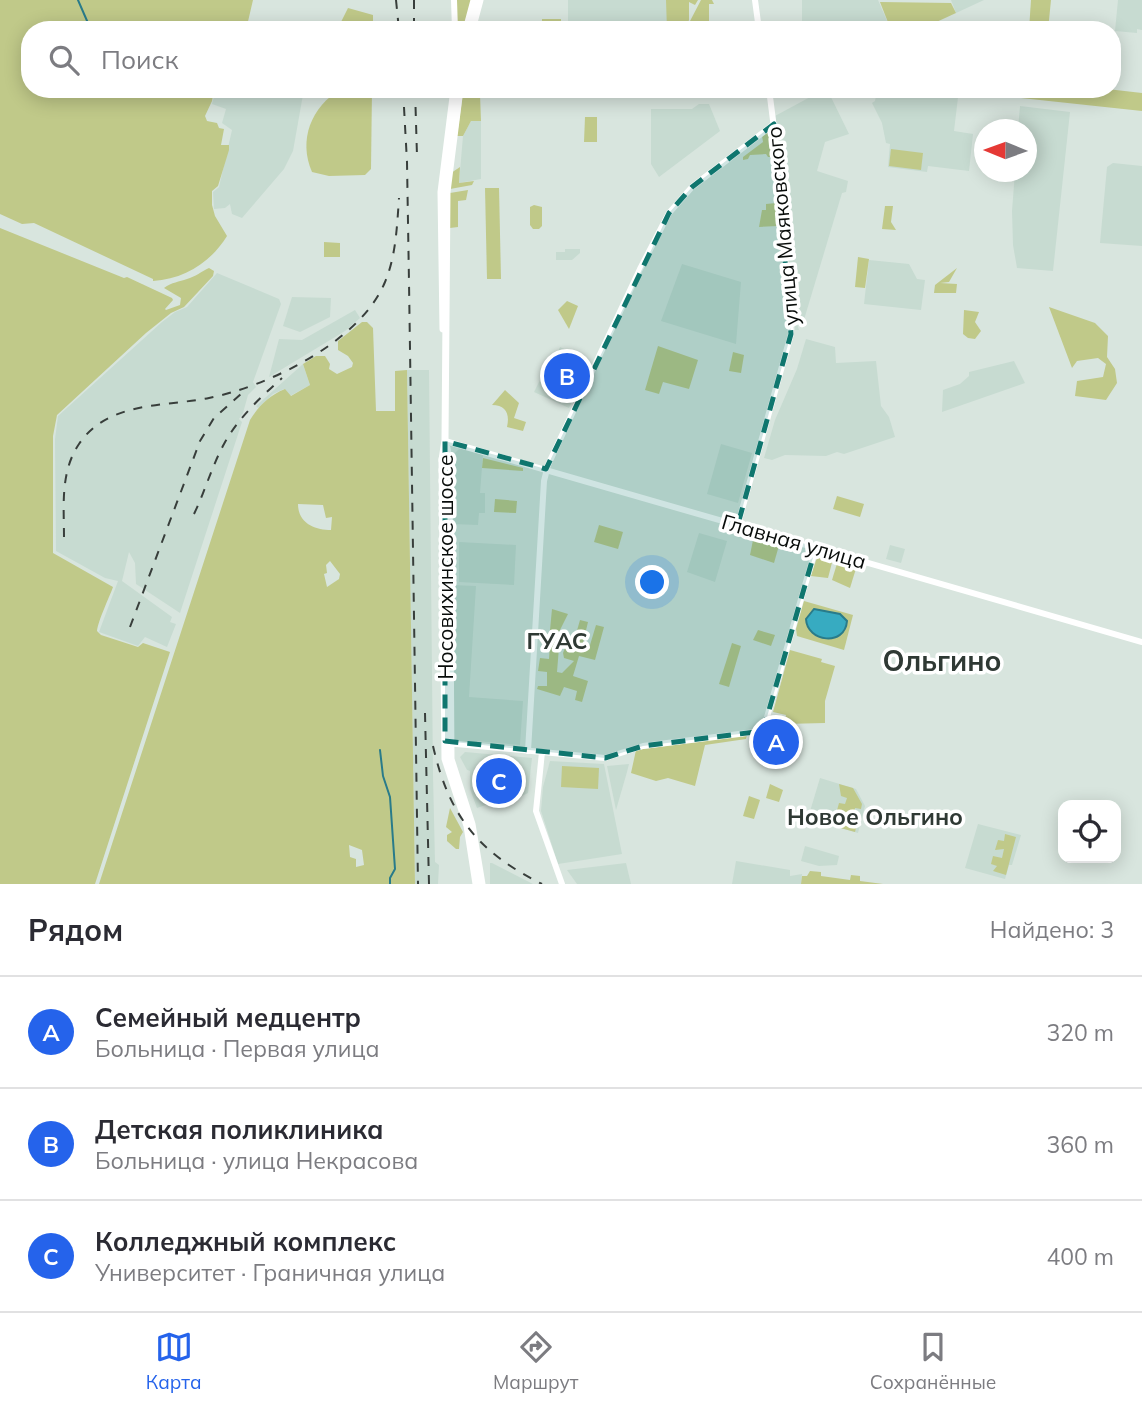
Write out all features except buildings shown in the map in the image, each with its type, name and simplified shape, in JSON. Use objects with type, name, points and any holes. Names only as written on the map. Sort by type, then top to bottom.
[{"type":"main road","points":[[468,21],[474,0]]},
{"type":"main road","points":[[474,21],[480,0]]},
{"type":"main road","points":[[444,336],[441,318],[441,192],[453,98]]},
{"type":"main road","points":[[444,336],[447,318],[447,192],[459,98]]},
{"type":"main road","name":"Носовихинское шоссе","points":[[444,336],[445,441],[449,460],[446,767],[467,826],[476,884]]},
{"type":"main road","name":"Носовихинское шоссе","points":[[448,744],[452,766],[477,845],[482,884]]},
{"type":"street","points":[[454,0],[455,21]]},
{"type":"street","points":[[755,0],[758,21]]},
{"type":"street","name":"улица Маяковского","points":[[738,524],[791,334],[770,98]]},
{"type":"street","points":[[528,751],[547,469],[669,213],[692,187],[774,124]]},
{"type":"street","name":"Главная улица","points":[[445,441],[1142,642]]},
{"type":"street","points":[[448,744],[609,757],[643,746],[764,731],[816,547]]},
{"type":"street","points":[[542,752],[536,811],[562,884]]},
{"type":"highlighted area","points":[[774,124],[791,334],[738,524],[816,547],[763,731],[643,746],[605,758],[445,741],[445,441],[546,469],[669,213],[692,187]]},
{"type":"shaded area","points":[[568,0],[689,0],[688,21],[568,21]]},
{"type":"shaded area","points":[[802,0],[878,0],[887,21],[802,21]]},
{"type":"shaded area","points":[[951,0],[984,0],[956,13]]},
{"type":"shaded area","points":[[1118,0],[1142,0],[1142,30],[1137,29],[1137,33],[1121,32],[1121,21],[1116,21]]},
{"type":"shaded area","points":[[214,98],[302,98],[293,151],[284,169],[242,218],[232,214],[230,204],[225,208],[214,209],[213,192],[219,187],[232,130],[222,123],[226,109],[212,104]]},
{"type":"shaded area","points":[[808,98],[831,98],[849,134],[825,142],[817,171],[848,181],[803,323],[797,324],[799,330],[795,330],[775,116]]},
{"type":"shaded area","points":[[876,98],[958,98],[954,131],[973,134],[969,171],[928,166],[927,172],[888,167],[890,144],[886,143],[882,123],[872,103]]},
{"type":"shaded area","points":[[699,104],[709,104],[720,131],[659,177],[651,164],[651,109],[692,109]]},
{"type":"shaded area","points":[[1020,106],[1070,112],[1053,271],[1017,268],[1013,245],[1014,182],[1037,182],[1037,119],[1019,119]]},
{"type":"shaded area","points":[[471,121],[481,121],[481,179],[459,183],[463,136]]},
{"type":"shaded area","points":[[1113,163],[1142,166],[1142,246],[1100,243],[1107,167]]},
{"type":"shaded area","points":[[565,249],[580,249],[580,253],[572,260],[556,260],[556,252],[565,252]]},
{"type":"shaded area","points":[[869,260],[909,264],[917,279],[925,280],[921,310],[864,304]]},
{"type":"shaded area","points":[[682,264],[741,282],[736,344],[661,321]]},
{"type":"shaded area","points":[[217,273],[279,299],[281,304],[253,382],[256,387],[248,395],[239,419],[242,422],[180,613],[136,584],[135,563],[129,552],[122,581],[172,617],[170,622],[176,624],[167,647],[145,637],[138,646],[99,632],[118,581],[105,578],[56,551],[55,439],[58,416],[162,322],[187,307]]},
{"type":"shaded area","points":[[292,297],[331,298],[330,317],[300,332],[283,326]]},
{"type":"shaded area","points":[[355,310],[360,318],[345,331],[269,377],[279,339],[302,340]]},
{"type":"shaded area","points":[[806,339],[835,347],[836,363],[876,361],[881,406],[889,417],[895,437],[844,454],[837,452],[826,456],[785,455],[772,460],[764,458],[775,420],[797,369]]},
{"type":"shaded area","points":[[560,347],[590,361],[569,408],[534,392],[543,374],[550,377]]},
{"type":"shaded area","points":[[1014,361],[1025,383],[942,412],[943,390],[960,384],[969,376],[969,372]]},
{"type":"shaded area","points":[[303,364],[310,385],[290,396],[284,389],[273,394],[258,408],[256,406]]},
{"type":"shaded area","points":[[407,370],[429,370],[433,775],[438,884],[415,884]]},
{"type":"shaded area","points":[[721,444],[752,453],[738,503],[707,494]]},
{"type":"shaded area","points":[[460,448],[483,454],[480,493],[485,493],[485,513],[479,513],[478,525],[452,524],[452,456]]},
{"type":"shaded area","points":[[699,533],[727,541],[715,582],[687,572]]},
{"type":"shaded area","points":[[459,542],[516,545],[514,585],[459,582]]},
{"type":"shaded area","points":[[890,545],[905,549],[901,563],[886,559]]},
{"type":"shaded area","points":[[451,585],[476,586],[469,697],[523,701],[520,745],[477,741],[476,744],[460,743],[454,740]]},
{"type":"shaded area","points":[[465,752],[532,758],[528,793],[512,801],[503,799],[477,808],[470,789],[470,771],[460,757]]},
{"type":"shaded area","points":[[550,761],[604,764],[622,854],[558,864],[541,811],[543,787]]},
{"type":"shaded area","points":[[629,764],[627,772],[616,810],[607,766]]},
{"type":"shaded area","points":[[820,778],[856,789],[865,806],[858,833],[808,818]]},
{"type":"shaded area","points":[[978,824],[1021,835],[1005,879],[965,868]]},
{"type":"shaded area","points":[[805,846],[839,856],[837,865],[819,866],[801,861]]},
{"type":"shaded area","points":[[736,861],[790,870],[790,876],[802,874],[801,884],[732,884]]},
{"type":"shaded area","points":[[492,863],[533,884],[490,884]]},
{"type":"shaded area","points":[[626,863],[631,884],[577,884],[567,870]]},
{"type":"green space","points":[[0,0],[253,0],[248,21],[21,21],[21,98],[212,98],[205,116],[207,121],[217,123],[219,128],[224,129],[221,145],[229,145],[229,150],[218,186],[212,191],[212,205],[227,236],[205,261],[176,277],[153,281],[34,223],[22,224],[0,214]]},
{"type":"green space","points":[[457,0],[473,0],[467,21],[457,21]]},
{"type":"green space","points":[[666,0],[698,0],[695,5],[689,2],[688,21],[667,21]]},
{"type":"green space","points":[[701,0],[712,0],[714,4],[709,4],[709,21],[690,21]]},
{"type":"green space","points":[[1031,0],[1051,0],[1049,21],[1030,21]]},
{"type":"green space","points":[[880,2],[951,3],[956,13],[939,21],[887,21]]},
{"type":"green space","points":[[348,8],[373,15],[373,21],[342,21]]},
{"type":"green space","points":[[542,19],[561,19],[561,21]]},
{"type":"green space","points":[[1121,91],[1142,93],[1142,111],[1021,98],[1121,98]]},
{"type":"green space","points":[[329,98],[372,98],[371,169],[365,175],[329,176],[312,172],[306,148],[307,136],[322,105]]},
{"type":"green space","points":[[462,98],[480,98],[481,121],[471,121],[463,136],[457,136]]},
{"type":"green space","points":[[585,117],[597,117],[597,142],[584,142]]},
{"type":"green space","points":[[767,132],[772,135],[773,157],[766,154],[750,155],[743,160],[743,157],[763,142],[762,136]]},
{"type":"green space","points":[[891,149],[923,153],[921,170],[889,166]]},
{"type":"green space","points":[[460,167],[459,183],[474,181],[472,185],[450,189],[451,173]]},
{"type":"green space","points":[[485,188],[499,188],[501,279],[487,279]]},
{"type":"green space","points":[[468,190],[466,200],[458,201],[458,227],[450,228],[450,193]]},
{"type":"green space","points":[[776,203],[778,226],[759,227],[766,204]]},
{"type":"green space","points":[[885,206],[893,206],[891,222],[896,230],[882,229]]},
{"type":"green space","points":[[530,207],[542,207],[542,226],[539,229],[533,229],[530,225]]},
{"type":"green space","points":[[0,228],[127,277],[172,298],[166,310],[180,305],[181,298],[164,288],[209,268],[214,271],[213,276],[184,307],[171,313],[146,333],[57,415],[53,436],[53,553],[113,587],[97,631],[101,635],[138,647],[143,643],[170,652],[95,884],[0,884]]},
{"type":"green space","points":[[324,242],[340,243],[340,257],[324,257]]},
{"type":"green space","points":[[858,257],[869,259],[865,288],[855,287]]},
{"type":"green space","points":[[957,268],[949,282],[940,283],[957,284],[956,293],[934,293],[935,285]]},
{"type":"green space","points":[[567,301],[578,306],[569,329],[558,310]]},
{"type":"green space","points":[[1049,307],[1095,323],[1108,336],[1107,357],[1115,369],[1117,383],[1106,400],[1075,396],[1077,381],[1103,377],[1106,364],[1098,358],[1077,361],[1072,368]]},
{"type":"green space","points":[[964,310],[979,312],[975,322],[981,331],[975,339],[963,334]]},
{"type":"green space","points":[[362,322],[367,322],[373,328],[376,411],[395,411],[395,371],[407,370],[415,884],[99,884],[250,420],[274,395],[285,389],[291,396],[310,385],[303,364],[316,356],[325,356],[330,364],[329,369],[337,374],[352,367],[353,363],[348,356],[338,350],[338,341]],"holes":[[[298,504],[323,505],[326,518],[332,517],[331,530],[320,529],[304,521]],[[330,561],[340,574],[339,579],[327,587],[324,574],[327,573],[326,565]],[[349,845],[362,850],[364,865],[356,867],[356,859],[350,857]]]},
{"type":"green space","points":[[658,346],[698,360],[689,389],[663,382],[659,394],[645,390]]},
{"type":"green space","points":[[733,352],[744,355],[741,373],[729,371]]},
{"type":"green space","points":[[505,390],[519,403],[514,418],[526,422],[523,431],[507,427],[506,411],[492,405]]},
{"type":"green space","points":[[483,458],[523,468],[523,471],[482,468]]},
{"type":"green space","points":[[837,496],[864,504],[860,517],[833,509]]},
{"type":"green space","points":[[495,499],[517,501],[516,513],[494,512]]},
{"type":"green space","points":[[599,525],[623,532],[618,549],[594,542]]},
{"type":"green space","points":[[754,535],[780,542],[774,563],[750,555]]},
{"type":"green space","points":[[819,551],[834,555],[828,578],[811,576]]},
{"type":"green space","points":[[839,557],[858,562],[850,588],[832,580]]},
{"type":"green space","points":[[804,601],[853,615],[844,650],[797,636],[796,629]]},
{"type":"green space","points":[[552,609],[568,614],[559,632],[550,630]]},
{"type":"green space","points":[[580,620],[588,622],[583,643],[590,645],[596,625],[604,627],[595,660],[579,656],[573,676],[588,681],[582,702],[575,700],[577,691],[564,687],[560,696],[537,689],[538,686],[547,686],[547,672],[538,671],[540,658],[549,659],[550,644],[541,643],[541,636],[560,635],[557,672],[562,673],[574,661],[564,658],[563,653],[565,648],[572,648]]},
{"type":"green space","points":[[758,630],[775,635],[771,646],[753,640]]},
{"type":"green space","points":[[732,643],[741,646],[729,687],[719,684]]},
{"type":"green space","points":[[790,650],[822,659],[821,662],[835,666],[825,701],[825,723],[784,724],[786,715],[773,712]]},
{"type":"green space","points":[[747,735],[746,739],[705,745],[695,786],[668,778],[656,781],[631,773],[636,750]]},
{"type":"green space","points":[[562,766],[599,768],[598,789],[561,787]]},
{"type":"green space","points":[[770,784],[783,790],[779,802],[766,798]]},
{"type":"green space","points":[[839,784],[853,788],[862,804],[861,809],[855,808],[854,814],[859,816],[855,832],[833,826],[834,821],[840,822],[842,815],[836,814],[839,803],[845,804],[847,798],[841,796]]},
{"type":"green space","points":[[749,796],[760,800],[754,819],[743,816]]},
{"type":"green space","points":[[450,808],[463,832],[459,849],[447,841],[447,835],[452,832],[446,827]]},
{"type":"green space","points":[[1005,834],[1016,837],[1006,875],[993,871],[997,866],[991,864],[993,856],[1002,858],[1004,849],[995,850],[998,840],[1004,841]]},
{"type":"green space","points":[[810,871],[821,872],[821,876],[850,880],[851,875],[860,876],[860,881],[883,884],[801,884],[802,876],[807,876]]},
{"type":"water","points":[[814,609],[840,614],[847,621],[845,629],[833,638],[819,637],[808,627],[806,619]]},
{"type":"waterway","points":[[78,0],[87,21]]},
{"type":"waterway","points":[[380,750],[383,776],[390,797],[395,869],[390,884]]},
{"type":"railway","points":[[396,0],[398,21]]},
{"type":"railway","points":[[414,0],[414,21]]},
{"type":"railway","points":[[403,98],[407,162],[418,884]]},
{"type":"railway","points":[[415,98],[417,156]]},
{"type":"railway","points":[[64,537],[64,489],[69,466],[79,444],[91,430],[105,420],[138,408],[209,398],[258,383],[310,358],[356,323],[373,303],[389,272],[399,198]]},
{"type":"railway","points":[[194,514],[230,434],[250,408],[282,378]]},
{"type":"railway","points":[[130,627],[200,441],[214,418],[242,393]]},
{"type":"railway","points":[[425,713],[429,884]]},
{"type":"railway","points":[[433,746],[448,793],[470,829],[500,859],[542,884]]},
{"type":"place","name":"Детская поликлиника","points":[[567,376]]},
{"type":"place","name":"Семейный медцентр","points":[[776,742]]},
{"type":"place","name":"Колледжный комплекс","points":[[499,781]]},
{"type":"district","name":"ГУАС","points":[[557,640]]},
{"type":"district","name":"Ольгино","points":[[942,660]]},
{"type":"district","name":"Новое Ольгино","points":[[875,816]]}]
